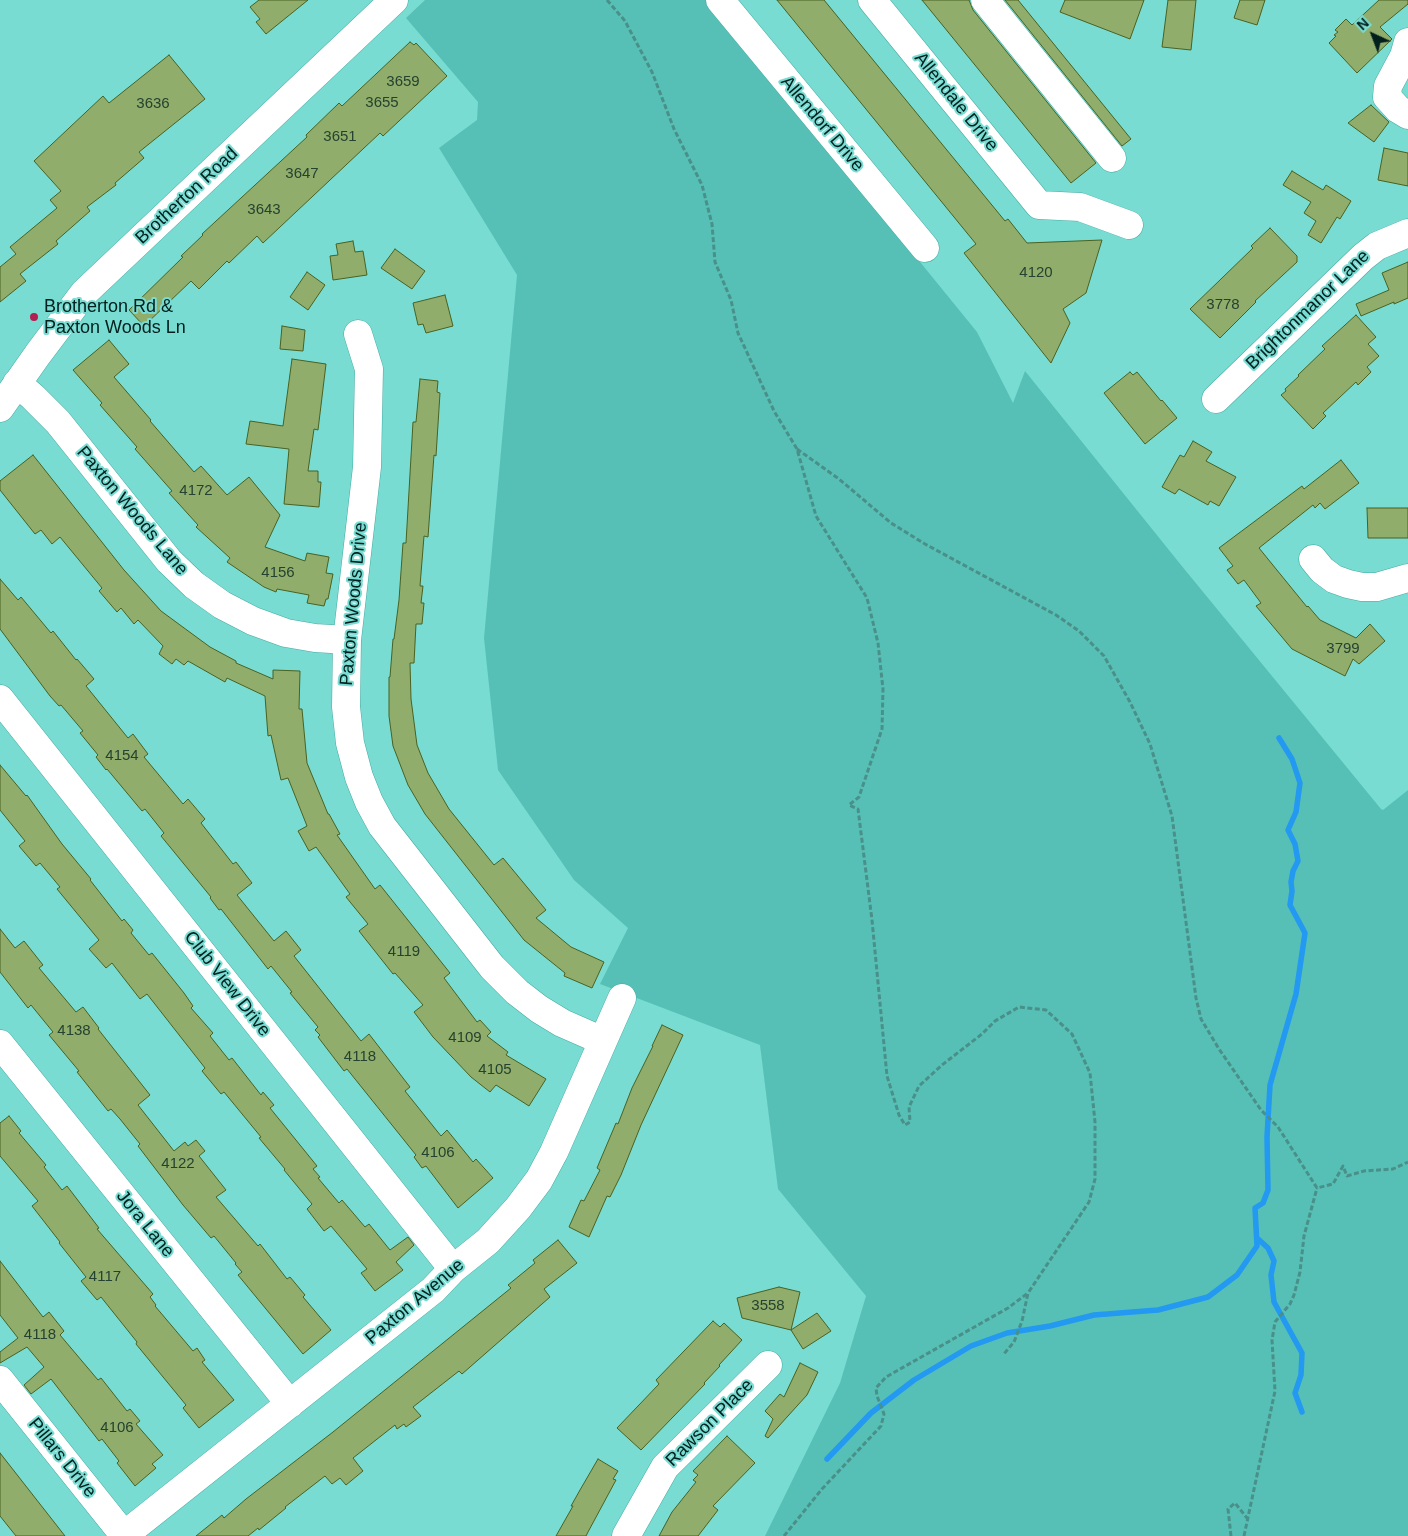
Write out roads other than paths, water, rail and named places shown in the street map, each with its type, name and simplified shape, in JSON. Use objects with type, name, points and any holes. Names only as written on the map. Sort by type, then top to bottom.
[{"type":"street","name":"Brotherton Road","points":[[0,408],[84,293],[394,0]]},
{"type":"street","name":"Allendorf Drive","points":[[720,0],[924,248]]},
{"type":"street","name":"Allendale Drive","points":[[872,0],[1040,204],[1080,207],[1129,225]]},
{"type":"street","points":[[985,0],[1112,158]]},
{"type":"street","points":[[1408,42],[1404,56],[1388,86],[1387,97],[1398,109],[1408,115]]},
{"type":"street","name":"Brightonmanor Lane","points":[[1216,399],[1364,257],[1377,246],[1408,233]]},
{"type":"street","name":"Paxton Woods Drive","points":[[358,334],[369,369],[367,467],[347,640],[346,708],[350,743],[359,778],[382,826],[492,967],[517,992],[539,1008],[562,1023],[603,1041]]},
{"type":"street","name":"Paxton Woods Lane","points":[[17,383],[33,396],[58,422],[169,561],[194,585],[222,605],[253,621],[296,635],[347,640]]},
{"type":"street","points":[[1313,559],[1322,570],[1334,579],[1362,587],[1377,587],[1408,578]]},
{"type":"street","name":"Club View Drive","points":[[0,699],[453,1269]]},
{"type":"street","name":"Paxton Avenue","points":[[123,1536],[433,1290],[453,1269],[488,1241],[518,1208],[539,1180],[554,1152],[622,998]]},
{"type":"street","name":"Jora Lane","points":[[0,1044],[290,1404]]},
{"type":"street","name":"Rawson Place","points":[[626,1536],[665,1467],[768,1364]]},
{"type":"street","name":"Pillars Drive","points":[[0,1380],[123,1536]]},
{"type":"waterway","points":[[827,1459],[871,1413],[914,1380],[971,1346],[1007,1333],[1050,1326],[1094,1315],[1158,1310],[1208,1297],[1237,1275],[1257,1246],[1255,1208],[1263,1203],[1268,1190],[1267,1137],[1270,1085],[1296,994],[1305,933],[1290,905],[1291,882],[1293,871],[1298,861],[1295,844],[1288,830],[1296,812],[1300,783],[1292,759],[1279,738]]},
{"type":"waterway","points":[[1257,1238],[1268,1248],[1274,1261],[1271,1275],[1274,1302],[1302,1353],[1301,1375],[1295,1393],[1302,1412]]},
{"type":"place","name":"Brotherton Rd & Paxton Woods Ln","points":[[34,317]]}]
